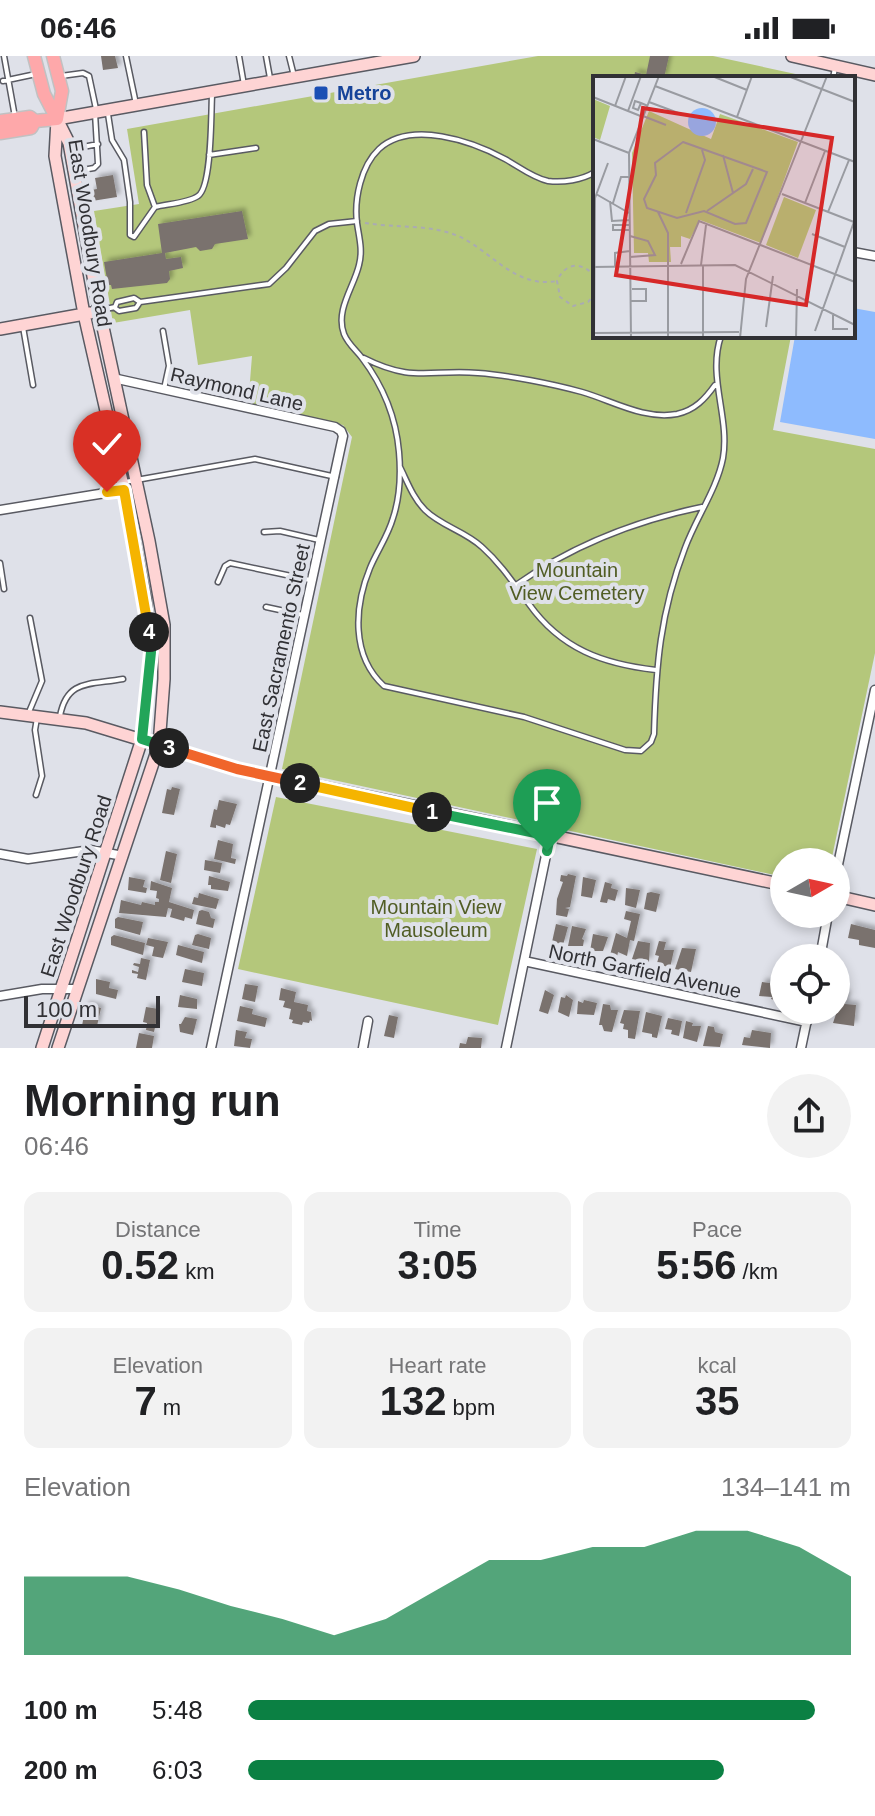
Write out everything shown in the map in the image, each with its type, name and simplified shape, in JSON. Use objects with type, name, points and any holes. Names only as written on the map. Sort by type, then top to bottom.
[{"type":"main road","points":[[34,56],[44,94],[57,119]]},
{"type":"main road","points":[[53,56],[62,91],[57,119]]},
{"type":"main road","points":[[330,70],[335,56]]},
{"type":"main road","points":[[0,121],[30,117],[35,121],[57,119],[137,107],[414,56]]},
{"type":"main road","points":[[792,56],[875,75]]},
{"type":"main road","name":"East Woodbury Road","points":[[57,119],[70,149],[99,311],[164,625],[163,716],[159,745],[58,1048]]},
{"type":"main road","name":"East Woodbury Road","points":[[42,1048],[142,739],[151,652],[145,599],[84,314],[55,156],[57,119]]},
{"type":"main road","points":[[0,133],[31,128],[35,121]]},
{"type":"main road","points":[[0,329],[99,311]]},
{"type":"main road","points":[[0,712],[86,723],[237,769],[770,882]]},
{"type":"main road","points":[[850,899],[875,905]]},
{"type":"street","points":[[855,252],[875,256]]},
{"type":"street","name":"Raymond Lane","points":[[113,378],[335,427],[341,431],[343,443]]},
{"type":"street","name":"East Sacramento Street","points":[[211,1048],[343,443]]},
{"type":"street","points":[[0,510],[123,486]]},
{"type":"street","points":[[842,848],[875,690]]},
{"type":"street","points":[[506,1048],[550,836]]},
{"type":"street","points":[[0,854],[28,859],[91,850],[123,856]]},
{"type":"street","name":"North Garfield Avenue","points":[[524,961],[770,1014]]},
{"type":"street","points":[[0,996],[42,989],[77,989]]},
{"type":"street","points":[[363,1048],[368,1021]]},
{"type":"street","points":[[801,1048],[807,1024]]},
{"type":"lane","points":[[4,56],[15,119]]},
{"type":"lane","points":[[126,56],[137,107]]},
{"type":"lane","points":[[239,56],[244,85]]},
{"type":"lane","points":[[266,56],[270,81]]},
{"type":"lane","points":[[289,56],[294,76]]},
{"type":"lane","points":[[6,81],[39,73]]},
{"type":"lane","points":[[59,77],[83,73],[89,76],[100,112],[124,160],[132,237],[155,207],[198,196],[204,189],[213,91]]},
{"type":"lane","points":[[74,172],[97,165],[100,112]]},
{"type":"lane","points":[[144,132],[147,185],[155,207]]},
{"type":"lane","points":[[593,173],[578,179],[546,181],[486,150],[435,137],[404,138],[381,147],[372,157],[362,178],[357,221],[361,237],[360,264],[341,319],[349,344],[386,395],[393,414],[400,466],[399,495],[394,516],[369,570],[358,620],[364,659],[384,686],[524,717],[625,750],[641,751],[651,742],[654,734],[656,670],[671,587],[702,507],[715,484],[724,452],[716,383],[720,338]]},
{"type":"lane","points":[[70,149],[98,144]]},
{"type":"lane","points":[[209,155],[256,148]]},
{"type":"lane","points":[[99,311],[134,298],[140,302],[269,284],[315,231],[329,224],[357,221]]},
{"type":"lane","points":[[115,307],[119,311],[127,310],[136,308],[140,302]]},
{"type":"lane","points":[[23,325],[33,385]]},
{"type":"lane","points":[[163,331],[169,366],[164,389]]},
{"type":"lane","points":[[361,357],[400,373],[420,376],[480,373],[580,391],[644,413],[662,415],[691,409],[703,401],[716,383]]},
{"type":"lane","points":[[123,486],[136,480],[255,459],[336,477]]},
{"type":"lane","points":[[400,466],[416,499],[426,511],[470,536],[501,565],[538,617],[569,646],[608,663],[656,670]]},
{"type":"lane","points":[[516,585],[543,566],[623,528],[702,507]]},
{"type":"lane","points":[[264,532],[280,531],[321,541]]},
{"type":"lane","points":[[0,563],[4,589]]},
{"type":"lane","points":[[218,582],[225,566],[230,563],[313,580]]},
{"type":"lane","points":[[266,607],[305,616]]},
{"type":"lane","points":[[30,618],[42,681],[32,714],[42,776],[36,795]]},
{"type":"lane","points":[[59,719],[66,696],[77,687],[123,679]]},
{"type":"path","points":[[357,221],[441,231],[466,241],[518,275],[544,284],[557,281]]},
{"type":"path","points":[[593,275],[588,269],[573,265],[560,274],[557,281],[560,297],[573,306],[588,302],[593,296]]},
{"type":"green space","name":"Mountain View Cemetery","points":[[538,56],[713,56],[805,76],[593,76],[593,338],[791,338],[773,430],[875,449],[875,653],[834,848],[770,848],[770,874],[282,769],[352,437],[343,425],[248,406],[252,356],[198,365],[190,310],[113,323],[94,211],[139,204],[127,129]]},
{"type":"green space","name":"Mountain View Mausoleum","points":[[276,797],[537,849],[498,1025],[238,969]]},
{"type":"water","points":[[855,308],[875,312],[875,439],[780,422],[795,338],[855,338]]},
{"type":"building","points":[[101,56],[115,56],[118,68],[103,70]]},
{"type":"building","points":[[650,56],[669,56],[664,76],[634,76],[635,72],[646,75]]},
{"type":"building","points":[[113,175],[117,197],[92,201],[91,190],[97,189],[95,178]]},
{"type":"building","points":[[242,211],[248,239],[215,244],[212,249],[200,251],[196,247],[165,253],[166,259],[181,257],[183,268],[169,271],[167,283],[112,289],[108,285],[104,262],[162,253],[158,224]]},
{"type":"building","points":[[172,787],[180,789],[174,815],[162,813],[167,789],[171,790]]},
{"type":"building","points":[[219,800],[237,804],[230,825],[226,824],[225,828],[210,827]]},
{"type":"building","points":[[218,840],[233,844],[231,858],[236,859],[235,864],[214,859]]},
{"type":"building","points":[[166,851],[177,854],[171,883],[160,880]]},
{"type":"building","points":[[205,860],[222,863],[220,873],[204,870]]},
{"type":"building","points":[[561,875],[576,876],[570,907],[565,908],[569,909],[567,917],[556,915],[563,882],[560,881]]},
{"type":"building","points":[[209,876],[230,882],[228,891],[211,889]]},
{"type":"building","points":[[129,877],[145,880],[143,887],[147,888],[146,893],[128,890]]},
{"type":"building","points":[[583,877],[596,880],[592,898],[581,896]]},
{"type":"building","points":[[151,881],[172,888],[169,902],[194,910],[192,919],[185,917],[184,921],[170,917],[172,909],[168,908],[166,917],[119,913],[121,900],[141,905],[142,902],[155,905],[159,902],[157,891],[150,890]]},
{"type":"building","points":[[605,882],[618,890],[615,901],[608,899],[607,903],[600,902]]},
{"type":"building","points":[[626,888],[640,890],[636,908],[625,905]]},
{"type":"building","points":[[199,893],[219,899],[216,909],[192,904]]},
{"type":"building","points":[[647,893],[660,894],[656,912],[644,909]]},
{"type":"building","points":[[202,910],[215,919],[213,928],[196,924]]},
{"type":"building","points":[[626,911],[640,914],[627,956],[618,952],[617,957],[610,955],[616,933],[627,938],[631,921],[624,919]]},
{"type":"building","points":[[118,917],[143,922],[140,935],[115,928]]},
{"type":"building","points":[[556,924],[568,927],[563,945],[552,942]]},
{"type":"building","points":[[851,924],[875,930],[875,948],[859,945],[859,940],[848,938]]},
{"type":"building","points":[[572,926],[586,929],[583,946],[568,946]]},
{"type":"building","points":[[198,934],[211,938],[209,949],[192,945]]},
{"type":"building","points":[[593,934],[608,937],[603,951],[590,951]]},
{"type":"building","points":[[114,935],[145,943],[143,955],[111,945]]},
{"type":"building","points":[[148,938],[168,942],[163,958],[152,956],[154,947],[146,945]]},
{"type":"building","points":[[638,941],[650,943],[649,962],[632,959]]},
{"type":"building","points":[[659,941],[666,942],[664,950],[674,950],[670,968],[657,963],[659,956],[655,955]]},
{"type":"building","points":[[178,945],[204,952],[202,963],[176,955]]},
{"type":"building","points":[[682,948],[696,949],[691,972],[675,969]]},
{"type":"building","points":[[141,958],[150,960],[146,980],[132,973],[132,970],[138,972],[139,967],[133,965],[140,964]]},
{"type":"building","points":[[185,969],[204,973],[202,986],[182,982]]},
{"type":"building","points":[[96,979],[110,982],[109,988],[118,990],[116,999],[96,994]]},
{"type":"building","points":[[762,982],[770,983],[770,997],[759,996]]},
{"type":"building","points":[[245,984],[258,986],[255,1002],[242,999]]},
{"type":"building","points":[[281,988],[296,992],[294,1002],[308,1005],[307,1011],[311,1012],[312,1021],[303,1022],[302,1025],[292,1023],[293,1020],[289,1019],[291,1009],[283,1007],[285,1001],[279,1000]]},
{"type":"building","points":[[545,990],[554,995],[548,1014],[539,1011]]},
{"type":"building","points":[[180,995],[197,999],[197,1009],[178,1007]]},
{"type":"building","points":[[566,995],[573,1000],[569,1017],[558,1012],[561,997],[565,998]]},
{"type":"building","points":[[584,1000],[597,1003],[594,1015],[577,1014],[578,1001],[583,1003]]},
{"type":"building","points":[[86,1004],[101,1008],[97,1026],[82,1026]]},
{"type":"building","points":[[603,1004],[610,1005],[611,1010],[618,1010],[612,1032],[604,1031],[599,1025]]},
{"type":"building","points":[[850,1004],[856,1005],[854,1026],[840,1024],[850,1024]]},
{"type":"building","points":[[240,1006],[253,1009],[252,1014],[267,1018],[265,1027],[237,1021]]},
{"type":"building","points":[[146,1007],[159,1009],[154,1032],[146,1030],[147,1023],[143,1022]]},
{"type":"building","points":[[624,1010],[640,1011],[635,1039],[628,1038],[628,1030],[623,1029],[624,1024],[620,1023]]},
{"type":"building","points":[[646,1012],[662,1016],[657,1038],[642,1032]]},
{"type":"building","points":[[389,1015],[398,1017],[394,1038],[384,1036]]},
{"type":"building","points":[[185,1017],[197,1019],[193,1035],[180,1032],[179,1024]]},
{"type":"building","points":[[668,1018],[682,1021],[679,1036],[665,1029]]},
{"type":"building","points":[[686,1021],[693,1023],[692,1026],[701,1026],[697,1042],[683,1038]]},
{"type":"building","points":[[708,1026],[723,1034],[720,1047],[703,1046]]},
{"type":"building","points":[[236,1030],[247,1032],[245,1038],[252,1039],[250,1048],[234,1046]]},
{"type":"building","points":[[752,1030],[771,1033],[770,1048],[742,1045],[744,1037],[750,1038]]},
{"type":"building","points":[[139,1033],[154,1036],[152,1048],[136,1048]]},
{"type":"building","points":[[468,1037],[482,1038],[481,1048],[459,1048],[460,1043],[466,1044]]},
{"type":"place","name":"Metro","points":[[321,93]]},
{"type":"route","points":[[107,492],[124,490],[145,599],[151,652],[142,739],[237,769],[550,836],[547,851]]}]
